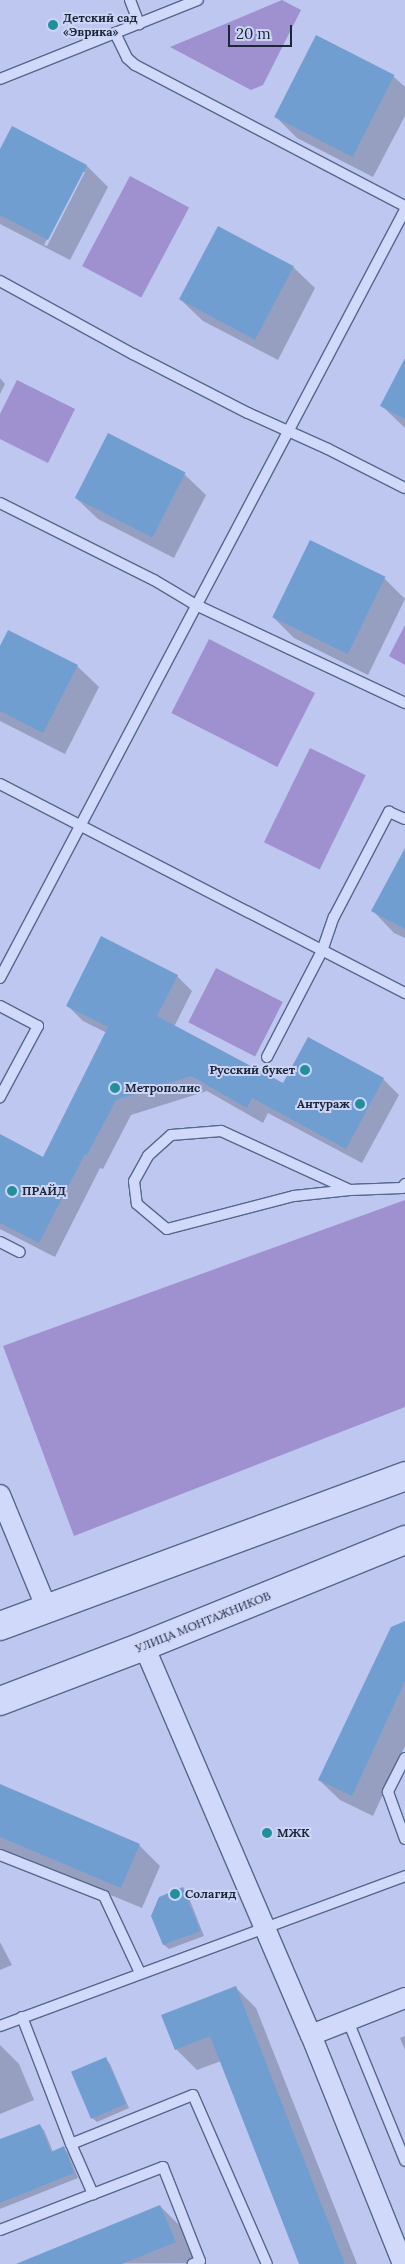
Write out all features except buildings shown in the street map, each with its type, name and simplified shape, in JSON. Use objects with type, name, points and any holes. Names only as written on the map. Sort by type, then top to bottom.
[{"type":"main road","points":[[0,1626],[405,1476]]},
{"type":"main road","name":"УЛИЦА МОНТАЖНИКОВ","points":[[0,1701],[144,1646],[405,1540]]},
{"type":"street","points":[[0,1495],[47,1609]]},
{"type":"street","points":[[144,1646],[311,2036],[403,2264]]},
{"type":"street","points":[[311,2036],[405,1998]]},
{"type":"lane","points":[[130,0],[139,24]]},
{"type":"lane","points":[[0,79],[198,0]]},
{"type":"lane","points":[[0,978],[405,208],[135,64],[127,58],[115,33]]},
{"type":"lane","points":[[0,281],[133,354],[405,488]]},
{"type":"lane","points":[[0,503],[154,580],[196,605],[405,703]]},
{"type":"lane","points":[[0,784],[405,993]]},
{"type":"lane","points":[[267,1057],[322,950],[334,917],[389,812],[405,819]]},
{"type":"lane","points":[[0,1006],[38,1026],[0,1097]]},
{"type":"lane","points":[[350,1190],[221,1131],[171,1135],[148,1156],[134,1181],[137,1204],[167,1229],[294,1196],[350,1190],[402,1188],[405,1184]]},
{"type":"lane","points":[[0,1242],[20,1252]]},
{"type":"lane","points":[[405,1758],[388,1792],[405,1839]]},
{"type":"lane","points":[[0,1855],[104,1896],[140,1974]]},
{"type":"lane","points":[[0,2026],[405,1876]]},
{"type":"lane","points":[[22,2017],[71,2144],[93,2194]]},
{"type":"lane","points":[[348,2021],[405,2161]]},
{"type":"lane","points":[[71,2144],[193,2095],[267,2264]]},
{"type":"lane","points":[[0,2230],[162,2167],[200,2261],[194,2264]]},
{"type":"shaded area","points":[[282,0],[301,10],[263,85],[251,90],[170,47]]},
{"type":"shaded area","points":[[130,176],[189,207],[141,298],[82,266]]},
{"type":"shaded area","points":[[17,380],[75,409],[48,463],[0,439],[0,414]]},
{"type":"shaded area","points":[[405,625],[405,665],[389,656]]},
{"type":"shaded area","points":[[209,639],[315,693],[277,767],[171,713]]},
{"type":"shaded area","points":[[310,748],[366,775],[320,870],[264,842]]},
{"type":"shaded area","points":[[216,968],[283,1002],[255,1056],[188,1022]]},
{"type":"shaded area","points":[[405,1200],[405,1407],[74,1536],[3,1346]]},
{"type":"place","name":"Детский сад «Эврика»","points":[[53,25]]},
{"type":"place","name":"Русский букет","points":[[305,1070]]},
{"type":"place","name":"Метрополис","points":[[115,1088]]},
{"type":"place","name":"Антураж","points":[[360,1104]]},
{"type":"place","name":"ПРАЙД","points":[[12,1191]]},
{"type":"place","name":"МЖК","points":[[267,1833]]},
{"type":"place","name":"Солагид","points":[[175,1894]]}]
